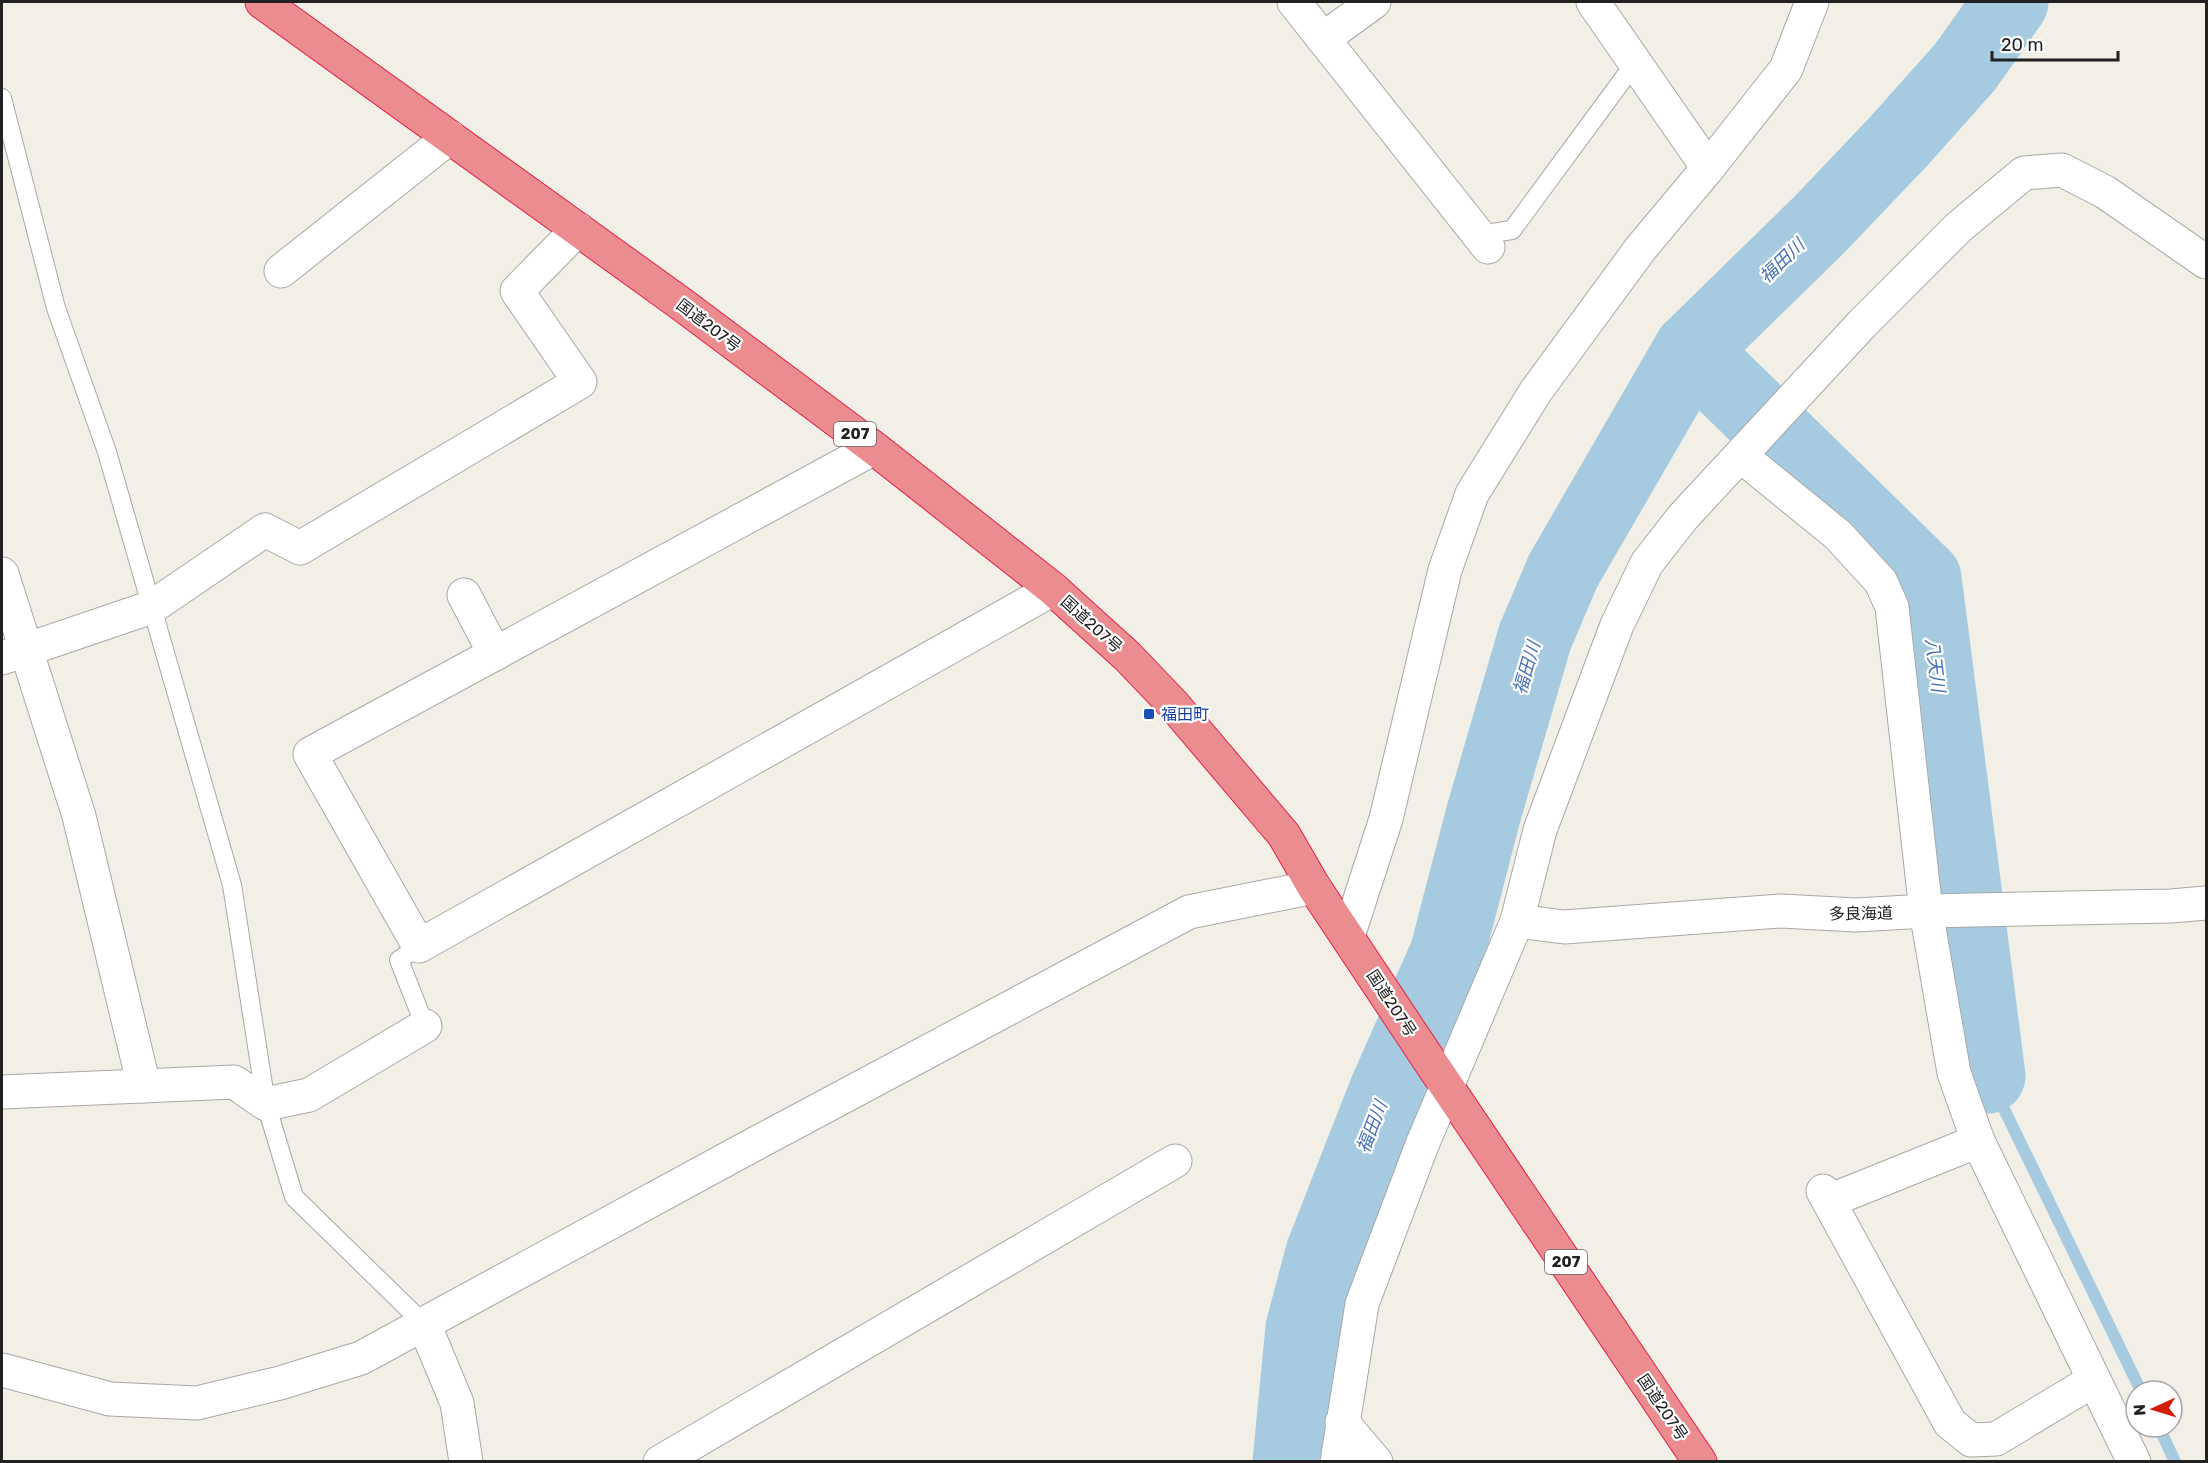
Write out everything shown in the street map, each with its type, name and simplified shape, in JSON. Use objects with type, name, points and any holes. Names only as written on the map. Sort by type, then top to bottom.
[{"type":"highway","name":"国道207号","points":[[262,2],[578,229],[874,448],[1053,589],[1127,656],[1173,705],[1284,835],[1314,887],[1700,1461]]},
{"type":"street","points":[[1294,2],[1484,241]]},
{"type":"street","points":[[1323,39],[1374,2]]},
{"type":"street","points":[[1593,2],[1708,168]]},
{"type":"street","points":[[1355,947],[1445,570],[1472,494],[1536,391],[1641,248],[1786,69],[1812,2]]},
{"type":"street","points":[[281,271],[450,137]]},
{"type":"street","points":[[1337,1461],[1362,1304],[1439,1074],[1517,921],[1540,830],[1617,625],[1647,563],[1683,517],[1862,324],[1959,227],[2024,173],[2062,170],[2104,192],[2206,262]]},
{"type":"street","points":[[13,654],[152,607],[265,530],[300,548],[580,382],[517,291],[578,229]]},
{"type":"street","points":[[874,448],[310,754],[419,946],[1053,589]]},
{"type":"street","points":[[1740,456],[1838,535],[1881,582],[1892,607],[1926,911],[1954,1073],[1978,1141],[2134,1461]]},
{"type":"street","points":[[2,574],[13,654],[79,816],[144,1086]]},
{"type":"street","points":[[464,595],[495,654]]},
{"type":"street","points":[[2,1370],[110,1399],[197,1402],[280,1383],[361,1358],[772,1134],[1189,912],[1314,887]]},
{"type":"street","name":"多良海道","points":[[1517,921],[1564,927],[1781,911],[1856,915],[2206,903]]},
{"type":"street","points":[[2,1092],[234,1082],[266,1104],[309,1095],[425,1026]]},
{"type":"street","points":[[1978,1141],[1826,1196],[1950,1424],[1971,1440],[1996,1439],[2094,1380]]},
{"type":"street","points":[[660,1461],[1175,1161]]},
{"type":"street","points":[[424,1324],[457,1403],[466,1461]]},
{"type":"street","points":[[1342,1422],[1376,1461]]},
{"type":"lane","points":[[1484,241],[1512,230],[1635,63]]},
{"type":"lane","points":[[2,98],[56,308],[107,452],[232,885],[266,1104],[294,1197],[424,1324]]},
{"type":"lane","points":[[419,946],[399,960],[425,1026]]},
{"type":"waterway","name":"福田川","points":[[1290,1462],[1303,1328],[1323,1253],[1386,1092],[1447,954],[1484,812],[1535,637],[1563,571],[1691,350],[1820,224],[1899,141],[1965,67],[2011,2]]},
{"type":"waterway","name":"八天川","points":[[1691,350],[1924,578],[1988,1076]]},
{"type":"waterway","points":[[1988,1076],[2135,1379]]},
{"type":"waterway","points":[[2164,1439],[2175,1462]]},
{"type":"place","name":"福田町","points":[[1149,714]]}]
